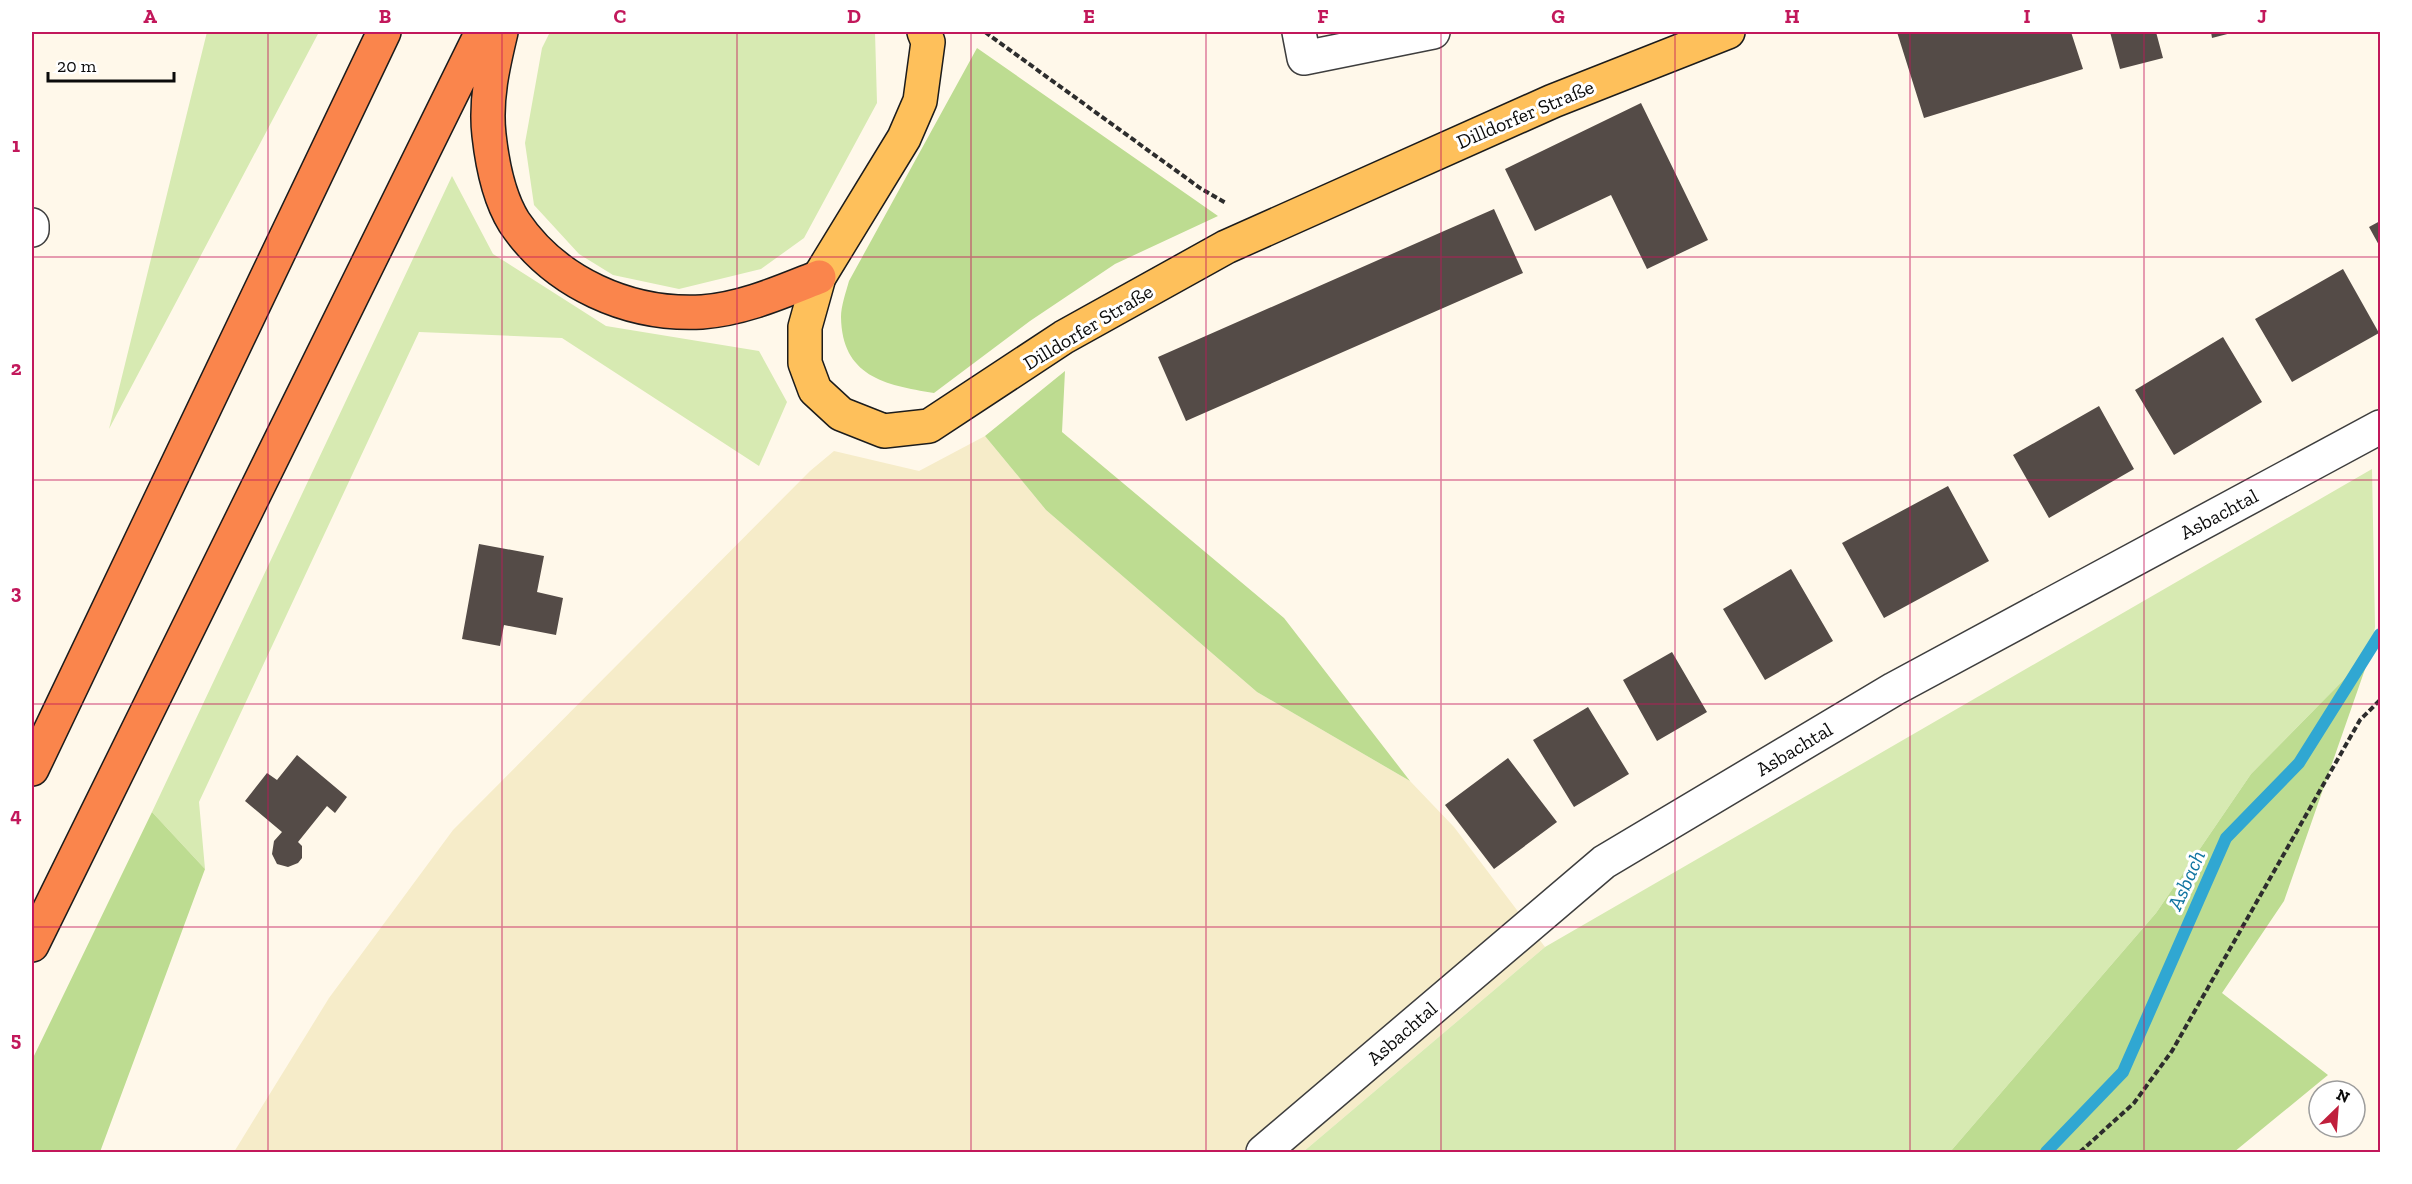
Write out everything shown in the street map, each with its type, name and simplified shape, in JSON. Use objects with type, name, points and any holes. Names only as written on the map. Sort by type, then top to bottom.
[{"type":"highway","points":[[32,769],[384,32]]},
{"type":"highway","points":[[32,945],[482,32]]},
{"type":"highway","points":[[501,32],[490,76],[489,134],[500,188],[513,220],[543,256],[582,286],[626,304],[664,311],[703,312],[753,303],[819,277]]},
{"type":"main road","name":"Dilldorfer Straße","points":[[924,32],[928,42],[920,101],[904,138],[819,277],[806,327],[805,363],[815,390],[841,414],[884,431],[929,426],[1064,337],[1226,247],[1553,101],[1728,32]]},
{"type":"street","points":[[1299,32],[1304,58],[1433,32]]},
{"type":"street","points":[[32,225],[32,230]]},
{"type":"street","name":"Asbachtal","points":[[1263,1152],[1604,862],[1894,689],[2380,428]]},
{"type":"path","points":[[985,32],[1200,188]]},
{"type":"path","points":[[2080,1152],[2134,1103],[2172,1051],[2360,720],[2380,700]]},
{"type":"shaded area","points":[[985,436],[1046,510],[1257,692],[1410,781],[1454,827],[1545,947],[1303,1152],[234,1152],[329,998],[453,830],[810,471],[834,451],[919,471]]},
{"type":"green space","points":[[207,32],[319,32],[109,429]]},
{"type":"green space","points":[[550,32],[875,32],[877,103],[804,238],[761,269],[679,289],[613,275],[579,254],[534,205],[525,143],[542,48]]},
{"type":"green space","points":[[977,48],[1218,216],[1115,264],[1030,321],[934,393],[883,381],[858,365],[849,353],[843,337],[841,313],[849,281]]},
{"type":"green space","points":[[452,176],[493,254],[606,326],[759,351],[787,402],[759,466],[562,338],[419,332],[199,802],[205,869],[152,812]]},
{"type":"green space","points":[[1065,371],[1062,432],[1284,618],[1410,781],[1257,692],[1046,510],[985,436]]},
{"type":"green space","points":[[2372,469],[2375,627],[2371,652],[2251,774],[2156,913],[1950,1152],[1303,1152],[1545,947]]},
{"type":"green space","points":[[2371,652],[2284,901],[2222,993],[2328,1075],[2323,1079],[2307,1079],[2307,1092],[2234,1152],[1950,1152],[2156,913],[2251,774]]},
{"type":"green space","points":[[152,812],[205,869],[100,1152],[32,1152],[32,1060]]},
{"type":"building","points":[[1897,32],[2071,32],[2083,69],[1924,118]]},
{"type":"building","points":[[2110,32],[2156,32],[2163,58],[2120,69]]},
{"type":"building","points":[[2211,32],[2235,32],[2212,38]]},
{"type":"building","points":[[1641,103],[1708,240],[1647,269],[1611,195],[1535,231],[1505,169]]},
{"type":"building","points":[[1494,209],[1523,273],[1186,421],[1158,357]]},
{"type":"building","points":[[2380,221],[2380,247],[2369,227]]},
{"type":"building","points":[[2343,269],[2379,333],[2292,382],[2255,319]]},
{"type":"building","points":[[2223,337],[2262,402],[2174,455],[2135,390]]},
{"type":"building","points":[[2099,406],[2134,469],[2049,518],[2013,455]]},
{"type":"building","points":[[1948,486],[1989,561],[1884,618],[1842,543]]},
{"type":"building","points":[[479,544],[544,556],[537,592],[563,598],[556,635],[504,625],[500,646],[462,639]]},
{"type":"building","points":[[1791,569],[1833,641],[1765,680],[1723,609]]},
{"type":"building","points":[[1672,652],[1707,712],[1657,741],[1623,680]]},
{"type":"building","points":[[1588,707],[1629,774],[1574,807],[1533,740]]},
{"type":"building","points":[[297,755],[347,797],[335,813],[327,806],[298,842],[302,846],[302,858],[298,863],[288,867],[277,864],[272,854],[274,841],[282,832],[245,801],[267,773],[277,780]]},
{"type":"building","points":[[1508,758],[1557,822],[1494,869],[1445,805]]},
{"type":"waterway","name":"Asbach","points":[[2046,1152],[2123,1072],[2226,838],[2299,763],[2380,634]]}]
